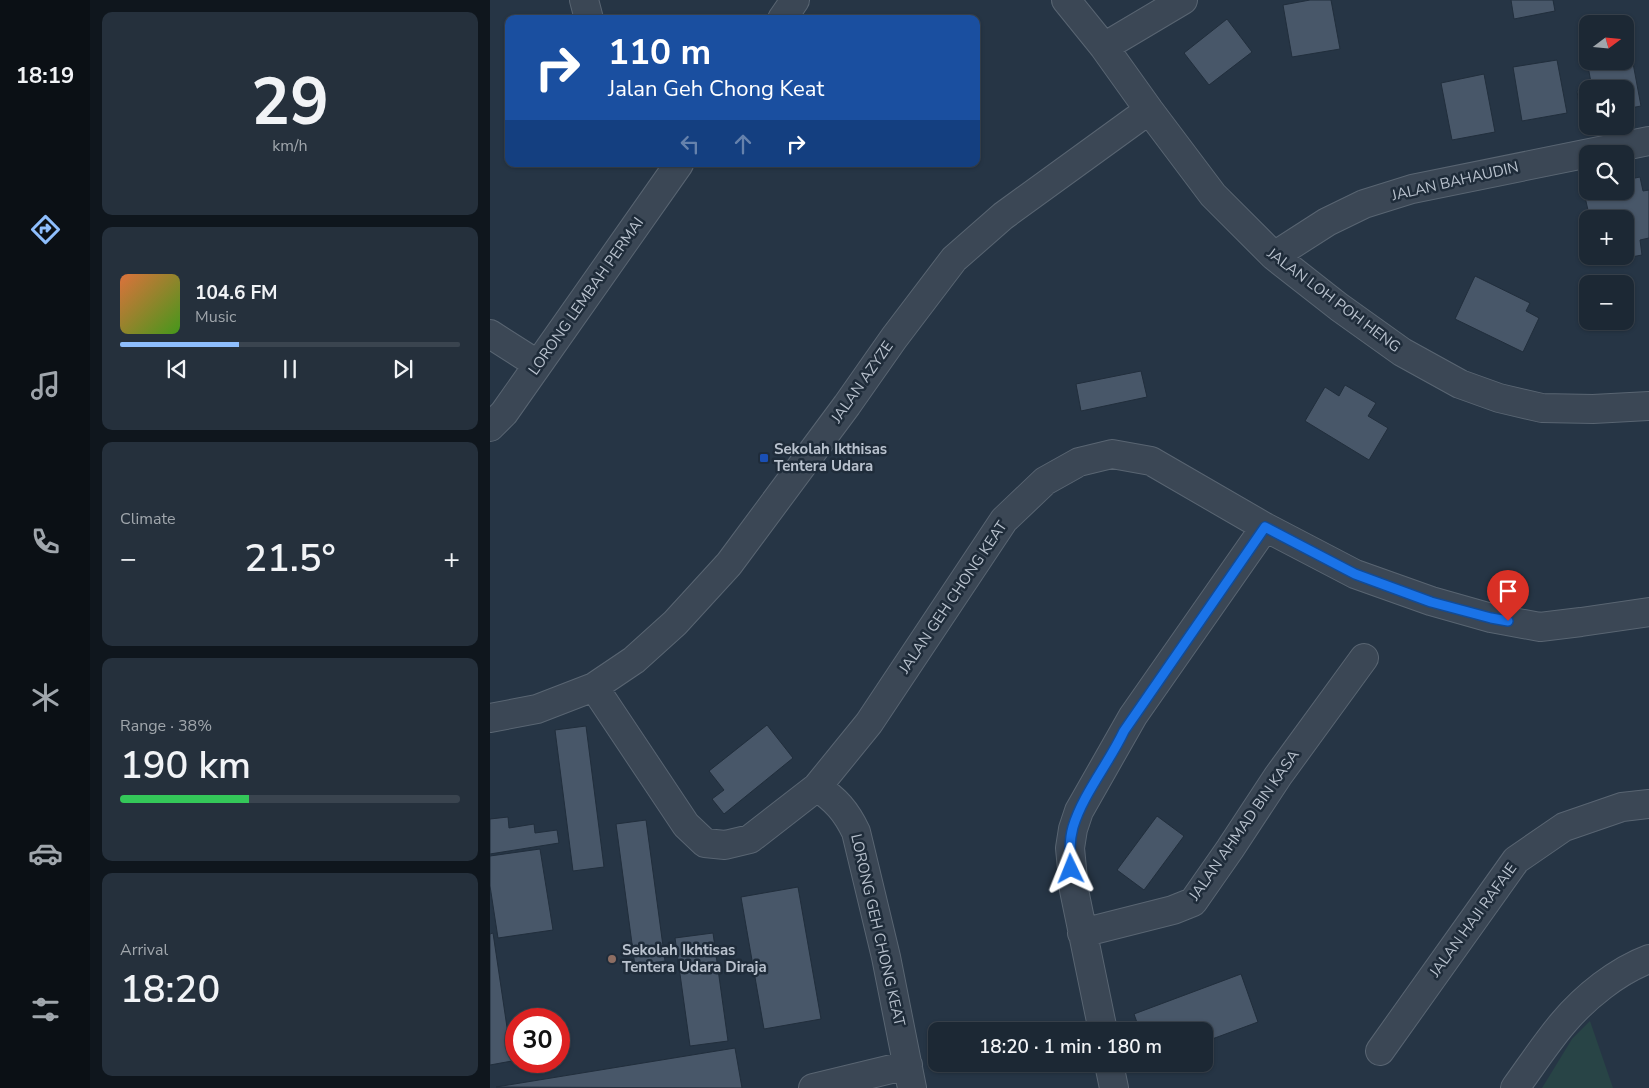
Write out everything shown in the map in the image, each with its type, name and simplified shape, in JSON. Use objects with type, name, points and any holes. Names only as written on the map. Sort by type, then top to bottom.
[{"type":"street","points":[[584,0],[588,15]]},
{"type":"street","points":[[785,15],[795,0]]},
{"type":"street","name":"JALAN LOH POH HENG","points":[[1066,0],[1104,47],[1148,110],[1213,195],[1274,256],[1339,307],[1402,352],[1460,384],[1499,398],[1542,408],[1593,409],[1649,406]]},
{"type":"street","points":[[1104,47],[1183,0]]},
{"type":"street","name":"JALAN AZYZE","points":[[490,718],[537,709],[594,687],[634,660],[675,623],[729,564],[954,259],[1003,216],[1148,110]]},
{"type":"street","name":"JALAN BAHAUDIN","points":[[1274,256],[1327,222],[1364,204],[1412,189],[1649,141]]},
{"type":"street","name":"LORONG LEMBAH PERMAI","points":[[490,427],[504,413],[677,167]]},
{"type":"street","points":[[490,334],[538,364]]},
{"type":"street","name":"JALAN GEH CHONG KEAT","points":[[594,687],[686,825],[705,843],[725,845],[750,839],[817,787],[869,723],[1004,520],[1045,481],[1079,462],[1112,454],[1151,461],[1265,527],[1355,574],[1431,602],[1491,618],[1540,627],[1649,612]]},
{"type":"street","points":[[1101,1022],[1074,890],[1070,848],[1073,829],[1079,811],[1133,716],[1265,527]]},
{"type":"street","name":"JALAN AHMAD BIN KASA","points":[[1082,933],[1173,910],[1193,902],[1278,776],[1364,658]]},
{"type":"street","name":"LORONG GEH CHONG KEAT","points":[[817,787],[835,800],[848,816],[856,832],[886,957],[910,1077]]},
{"type":"street","name":"JALAN HAJI RAFAIE","points":[[1380,1051],[1516,860],[1564,826],[1622,807],[1649,804]]},
{"type":"street","points":[[1515,1088],[1563,1022],[1599,988],[1634,965],[1649,959]]},
{"type":"street","points":[[1111,1072],[1114,1088]]},
{"type":"street","points":[[813,1088],[910,1077]]},
{"type":"green space","points":[[1590,1021],[1613,1088],[1542,1088],[1572,1039]]},
{"type":"building","points":[[1310,0],[1331,0],[1340,49],[1292,57],[1283,5]]},
{"type":"building","points":[[1511,0],[1553,0],[1555,11],[1514,19]]},
{"type":"building","points":[[1227,19],[1252,52],[1209,85],[1184,53]]},
{"type":"building","points":[[1557,60],[1567,113],[1522,121],[1513,67]]},
{"type":"building","points":[[1634,68],[1641,106],[1634,107],[1634,80],[1591,80],[1589,70]]},
{"type":"building","points":[[1484,74],[1495,132],[1452,140],[1441,83]]},
{"type":"building","points":[[1640,177],[1643,191],[1649,190],[1649,238],[1640,240],[1642,255],[1634,256],[1634,210],[1588,210],[1586,200],[1634,200],[1634,178]]},
{"type":"building","points":[[1475,276],[1530,303],[1526,311],[1539,318],[1523,352],[1455,319]]},
{"type":"building","points":[[1141,371],[1147,397],[1081,411],[1076,384]]},
{"type":"building","points":[[1345,385],[1376,403],[1368,416],[1388,428],[1369,460],[1305,421],[1325,387],[1339,396]]},
{"type":"building","points":[[767,725],[793,758],[724,814],[712,799],[724,790],[709,771]]},
{"type":"building","points":[[586,726],[604,867],[573,871],[555,730]]},
{"type":"building","points":[[1157,816],[1184,836],[1144,890],[1117,870]]},
{"type":"building","points":[[508,817],[509,828],[534,824],[535,833],[557,830],[559,843],[490,854],[490,819]]},
{"type":"building","points":[[646,820],[665,961],[635,966],[616,824]]},
{"type":"building","points":[[540,849],[553,930],[498,938],[490,886],[490,856]]},
{"type":"building","points":[[798,887],[821,1019],[764,1029],[741,897]]},
{"type":"building","points":[[493,933],[505,1014],[505,1062],[490,1065],[490,934]]},
{"type":"building","points":[[713,933],[728,1041],[690,1046],[675,938]]},
{"type":"building","points":[[1241,974],[1258,1022],[1213,1039],[1213,1022],[1137,1022],[1134,1014]]},
{"type":"building","points":[[735,1048],[742,1088],[496,1087]]},
{"type":"place","name":"Sekolah Ikthisas Tentera Udara","points":[[764,458]]},
{"type":"place","name":"Sekolah Ikhtisas Tentera Udara Diraja","points":[[612,959]]},
{"type":"route","points":[[1071,869],[1070,848],[1073,829],[1079,811],[1124,731],[1265,527],[1355,574],[1431,602],[1508,621]]}]
